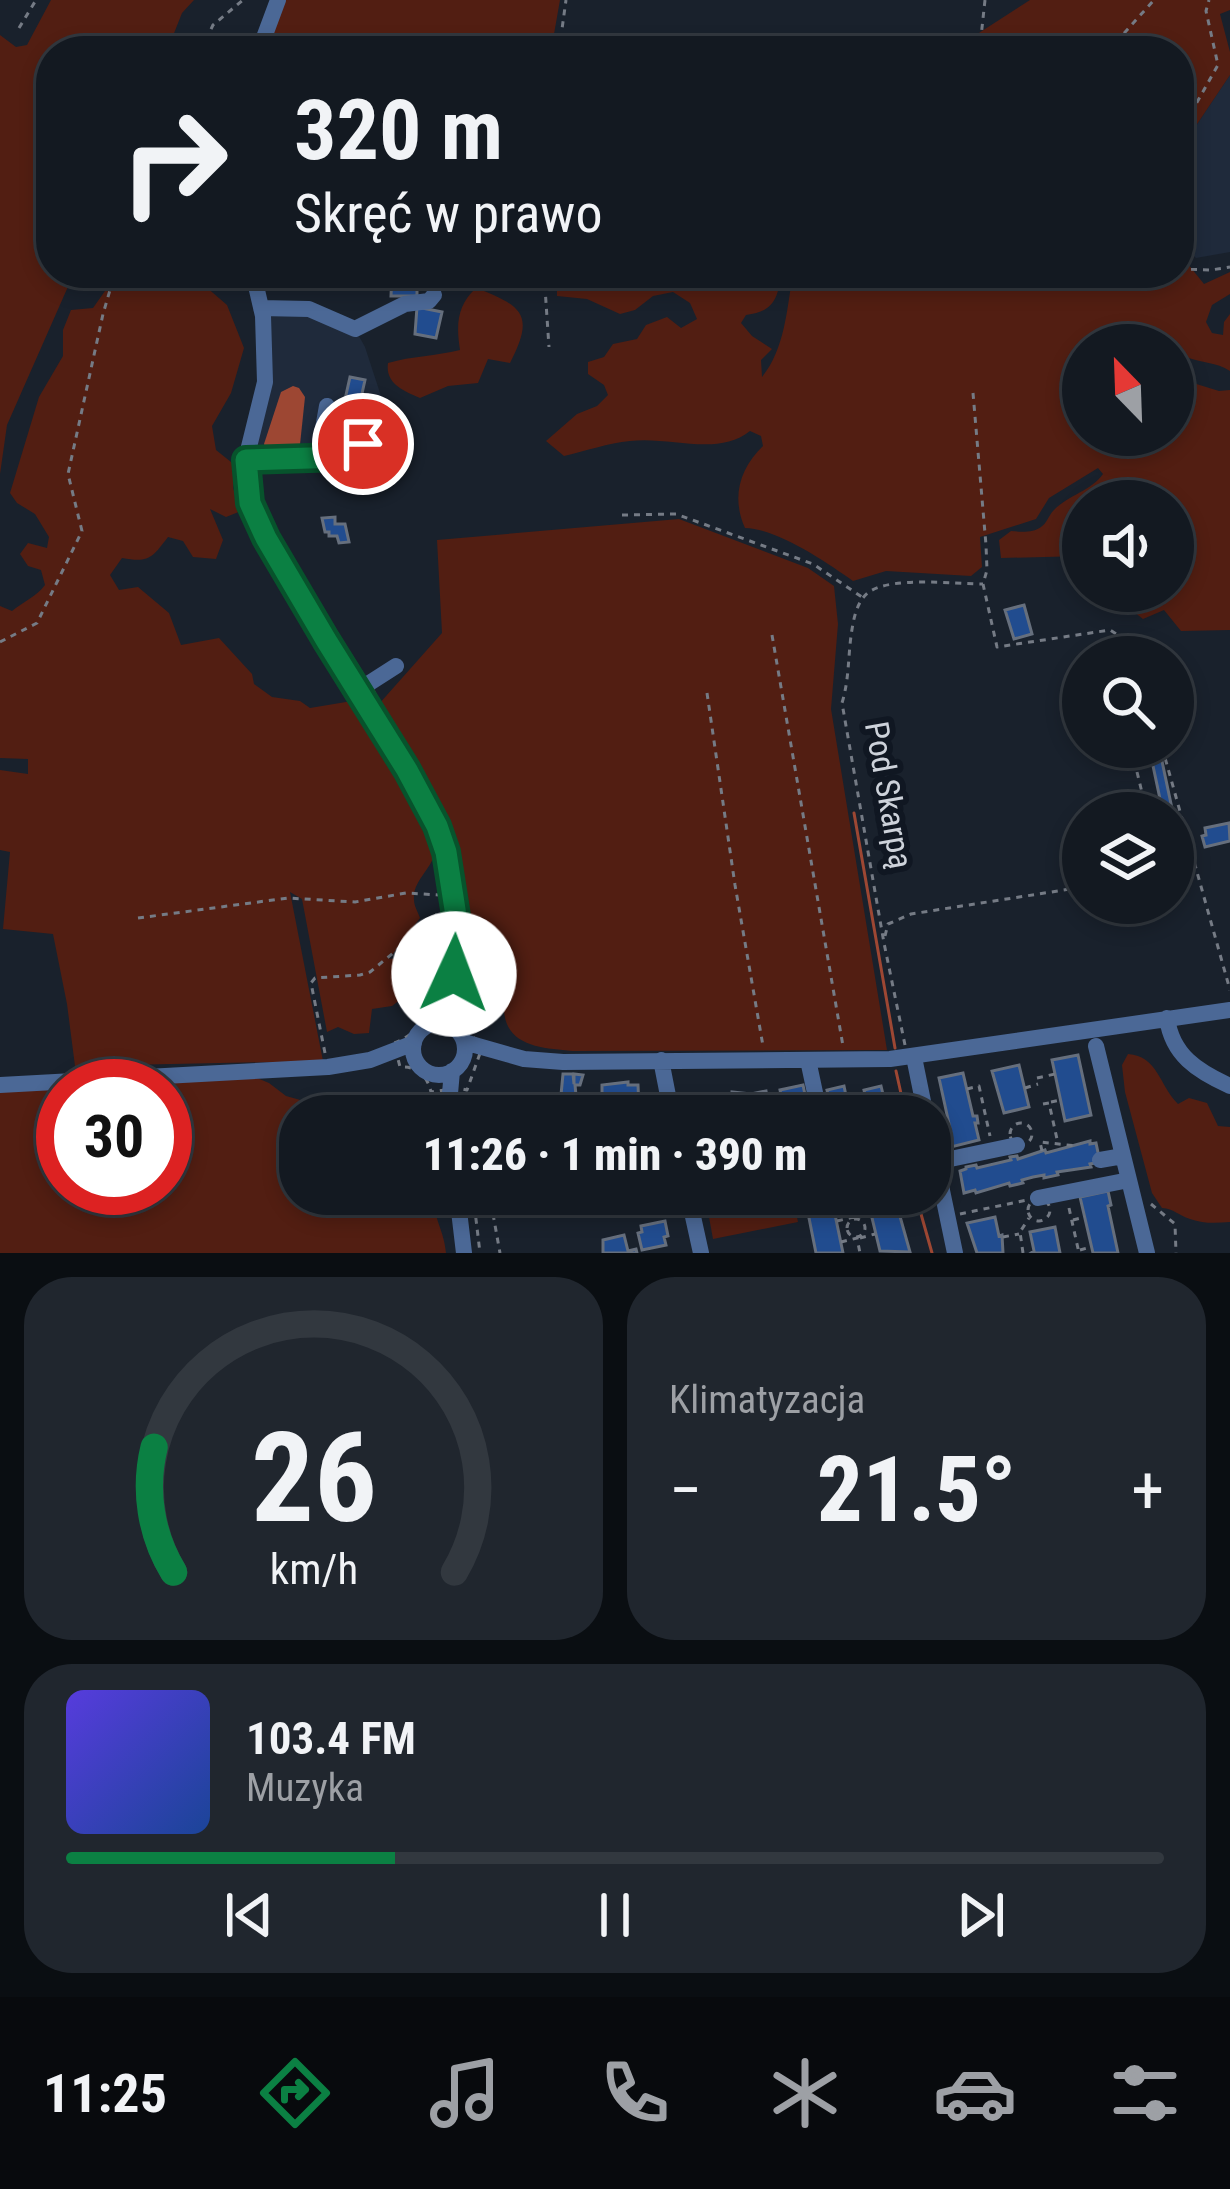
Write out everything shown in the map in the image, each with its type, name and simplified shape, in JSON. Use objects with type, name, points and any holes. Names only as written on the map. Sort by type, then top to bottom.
[{"type":"street","points":[[265,36],[278,0]]},
{"type":"street","points":[[256,288],[265,382],[246,460],[250,503],[266,538],[431,813],[446,852],[459,935],[448,1006],[459,1068],[452,1095]]},
{"type":"street","points":[[261,308],[309,308],[355,329],[405,304],[429,302],[434,296]]},
{"type":"street","points":[[317,458],[327,406]]},
{"type":"street","points":[[246,460],[342,457],[360,450],[365,407]]},
{"type":"street","points":[[357,691],[396,666]]},
{"type":"street","points":[[406,1054],[419,1032],[435,1023],[448,1006]]},
{"type":"street","points":[[0,1085],[328,1067],[406,1054],[459,1068],[524,1059],[911,1057],[1230,1010]]},
{"type":"street","points":[[1167,1018],[1176,1049],[1230,1086]]},
{"type":"street","points":[[435,1023],[459,1068]]},
{"type":"street","points":[[1096,1046],[1147,1253]]},
{"type":"street","points":[[911,1057],[921,1095]]},
{"type":"street","points":[[661,1060],[668,1095]]},
{"type":"street","points":[[808,1060],[816,1095]]},
{"type":"street","points":[[951,1159],[1017,1145]]},
{"type":"street","points":[[1100,1160],[1123,1156]]},
{"type":"street","points":[[1036,1199],[1131,1188]]},
{"type":"street","points":[[459,1215],[464,1253]]},
{"type":"street","points":[[693,1215],[701,1253]]},
{"type":"street","points":[[948,1215],[956,1253]]},
{"type":"path","points":[[19,28],[36,0]]},
{"type":"path","points":[[208,36],[213,25],[244,0]]},
{"type":"path","points":[[561,36],[566,0]]},
{"type":"path","points":[[981,36],[985,0]]},
{"type":"path","points":[[1122,36],[1154,0]]},
{"type":"path","points":[[1194,107],[1218,65],[1206,11],[1209,0]]},
{"type":"path","points":[[1194,269],[1230,267]]},
{"type":"path","points":[[0,642],[37,623],[82,531],[68,474],[111,288]]},
{"type":"path","points":[[545,288],[549,347]]},
{"type":"path","points":[[973,393],[988,570],[983,584],[997,647],[1062,637]]},
{"type":"path","points":[[622,515],[676,514],[813,564],[863,598],[892,585],[983,584]]},
{"type":"path","name":"Pod Skarpą","points":[[863,598],[851,637],[842,703],[884,943],[911,1057]]},
{"type":"path","points":[[1070,636],[1110,630],[1119,636]]},
{"type":"path","points":[[772,635],[846,1060]]},
{"type":"path","points":[[707,693],[765,1060]]},
{"type":"path","points":[[1137,772],[1142,792]]},
{"type":"path","points":[[1194,863],[1230,990]]},
{"type":"path","points":[[884,943],[888,924],[911,914],[1062,890]]},
{"type":"path","points":[[138,918],[288,898],[355,902],[406,893],[454,896]]},
{"type":"path","points":[[328,1067],[311,983],[370,972],[454,896]]},
{"type":"path","points":[[435,1004],[460,1009],[464,1032],[484,1042],[431,1092],[427,1078],[418,1070],[400,1066],[406,1054],[394,1043],[407,1037],[435,1004]]},
{"type":"path","points":[[1024,1088],[1055,1074]]},
{"type":"path","points":[[967,1089],[979,1086],[993,1150]]},
{"type":"path","points":[[1057,1138],[1046,1103],[1061,1100]]},
{"type":"path","points":[[977,1119],[986,1117]]},
{"type":"path","points":[[1042,1150],[1040,1142],[1077,1143]]},
{"type":"path","points":[[1131,1188],[1174,1223],[1176,1253]]},
{"type":"path","points":[[1066,1192],[1078,1252],[1091,1247]]},
{"type":"path","points":[[954,1215],[1036,1199]]},
{"type":"path","points":[[475,1215],[480,1253]]},
{"type":"path","points":[[493,1215],[500,1253]]},
{"type":"path","points":[[837,1220],[865,1215]]},
{"type":"path","points":[[1023,1253],[1021,1234],[1030,1217]]},
{"type":"path","points":[[1072,1220],[1085,1217]]},
{"type":"path","points":[[853,1219],[865,1228],[857,1238]]},
{"type":"path","points":[[853,1219],[848,1231],[857,1238],[860,1253]]},
{"type":"path","points":[[841,1242],[875,1234]]},
{"type":"path","points":[[1003,1237],[1021,1234]]},
{"type":"shaded area","points":[[51,0],[194,0],[182,13],[173,36],[36,36],[36,288],[67,288],[7,425],[0,474],[0,35],[16,47],[27,45]]},
{"type":"shaded area","points":[[285,0],[560,0],[554,36],[270,36]]},
{"type":"shaded area","points":[[1030,0],[1230,0],[1230,10],[1220,14],[1230,52],[1230,75],[1194,129],[1194,36],[974,36]]},
{"type":"shaded area","points":[[1230,75],[1230,252],[1196,258],[1194,256],[1194,129]]},
{"type":"shaded area","points":[[1194,272],[1204,284],[1230,272],[1230,294],[1212,305],[1206,322],[1212,333],[1223,335],[1230,314],[1230,371],[1194,359],[1194,324],[1062,324],[1062,456],[1194,456],[1194,383],[1230,390],[1230,630],[1181,631],[1166,612],[1194,612],[1194,480],[1098,480],[1103,474],[1098,468],[1078,480],[1062,480],[1062,490],[1049,498],[1036,519],[980,537],[982,567],[971,576],[886,571],[853,581],[787,540],[745,528],[738,494],[749,464],[763,446],[761,436],[750,431],[737,439],[709,444],[630,441],[564,456],[546,441],[608,395],[604,385],[588,374],[588,362],[604,357],[613,344],[637,339],[646,325],[667,317],[681,328],[697,319],[690,303],[673,292],[653,296],[635,310],[620,314],[587,299],[557,296],[557,288],[779,288],[773,302],[746,315],[741,323],[772,349],[761,360],[762,377],[780,341],[791,288],[1194,288]]},
{"type":"shaded area","points":[[106,288],[207,288],[227,305],[244,348],[231,393],[212,426],[216,450],[236,466],[233,488],[241,511],[226,517],[210,509],[223,540],[216,559],[193,557],[183,541],[168,537],[149,557],[122,558],[110,575],[119,590],[138,587],[169,613],[181,645],[219,638],[252,674],[254,684],[272,697],[300,701],[310,708],[352,701],[401,774],[432,834],[434,856],[414,893],[420,918],[389,959],[399,958],[425,937],[425,964],[411,981],[410,992],[392,1006],[372,1009],[369,1033],[354,1034],[338,1027],[327,1032],[302,899],[290,892],[323,1061],[192,1064],[192,1059],[74,1059],[53,934],[3,929],[10,852],[0,850],[0,770],[28,774],[28,759],[0,758],[0,606],[12,611],[45,585],[41,570],[28,566],[20,554],[28,543],[47,548],[49,537],[35,514],[10,493],[39,397],[63,356],[63,330],[71,310],[93,308]]},
{"type":"shaded area","points":[[476,288],[520,314],[522,334],[510,363],[488,359],[478,383],[448,386],[420,398],[397,386],[389,376],[388,363],[460,350],[459,316]]},
{"type":"shaded area","points":[[287,307],[355,329],[381,396],[382,457],[246,459],[265,382],[263,316]]},
{"type":"shaded area","points":[[293,386],[305,397],[299,454],[267,453],[264,444],[281,392]]},
{"type":"shaded area","points":[[1059,506],[1062,557],[1001,558],[999,540],[1011,531],[1041,527]]},
{"type":"shaded area","points":[[679,519],[808,568],[834,586],[838,624],[831,709],[887,1050],[572,1051],[519,1038],[506,1022],[476,918],[467,916],[447,828],[379,704],[442,633],[437,540]]},
{"type":"shaded area","points":[[1128,1054],[1152,1066],[1178,1104],[1189,1098],[1207,1103],[1218,1126],[1230,1127],[1230,1222],[1190,1219],[1162,1208],[1152,1193],[1125,1092],[1122,1065]]},
{"type":"shaded area","points":[[252,1076],[285,1095],[279,1095],[279,1215],[436,1215],[446,1253],[0,1253],[0,1092],[36,1090],[36,1215],[192,1215],[192,1080]]},
{"type":"shaded area","points":[[796,1215],[798,1222],[713,1239],[709,1217]]},
{"type":"building","points":[[391,288],[417,288],[417,296],[391,296]]},
{"type":"building","points":[[417,307],[442,312],[436,338],[415,334]]},
{"type":"building","points":[[350,377],[365,380],[359,407],[344,404]]},
{"type":"building","points":[[335,517],[335,524],[345,524],[349,542],[339,543],[337,536],[325,532],[322,518]]},
{"type":"building","points":[[1024,605],[1032,634],[1014,639],[1005,610]]},
{"type":"building","points":[[1153,768],[1163,768],[1169,792],[1159,792]]},
{"type":"building","points":[[1229,823],[1230,841],[1205,847],[1205,828]]},
{"type":"building","points":[[1078,1055],[1091,1115],[1065,1121],[1052,1060]]},
{"type":"building","points":[[1019,1065],[1029,1107],[1004,1113],[992,1071]]},
{"type":"building","points":[[963,1073],[973,1116],[977,1116],[979,1140],[951,1147],[951,1095],[943,1095],[939,1078]]},
{"type":"building","points":[[563,1074],[573,1074],[574,1084],[574,1074],[583,1075],[580,1085],[575,1085],[576,1095],[561,1095]]},
{"type":"building","points":[[628,1082],[638,1085],[638,1095],[602,1095],[602,1085]]},
{"type":"building","points":[[803,1085],[805,1095],[781,1095],[780,1090]]},
{"type":"building","points":[[844,1086],[846,1095],[828,1095],[827,1090]]},
{"type":"building","points":[[881,1086],[883,1095],[865,1095],[864,1090]]},
{"type":"building","points":[[1096,1143],[1100,1162],[1091,1167],[964,1193],[960,1171],[966,1167]]},
{"type":"building","points":[[1108,1191],[1118,1253],[1093,1253],[1080,1197]]},
{"type":"building","points":[[808,1215],[835,1215],[843,1253],[816,1253]]},
{"type":"building","points":[[871,1215],[900,1215],[910,1252],[880,1251]]},
{"type":"building","points":[[995,1217],[1003,1253],[977,1253],[967,1223]]},
{"type":"building","points":[[665,1221],[666,1245],[642,1250],[641,1226]]},
{"type":"building","points":[[1055,1227],[1060,1253],[1031,1253],[1030,1232]]},
{"type":"building","points":[[624,1235],[628,1251],[636,1249],[637,1253],[603,1253],[603,1240]]},
{"type":"waterway","points":[[284,549],[365,678]]},
{"type":"waterway","points":[[373,690],[401,746]]},
{"type":"waterway","points":[[854,813],[895,1048]]},
{"type":"waterway","points":[[461,893],[485,1000]]},
{"type":"waterway","points":[[896,1071],[901,1095]]},
{"type":"waterway","points":[[921,1215],[932,1253]]},
{"type":"route","points":[[363,444],[342,457],[246,460],[250,503],[266,538],[437,826],[446,852],[459,935],[454,974]]}]
